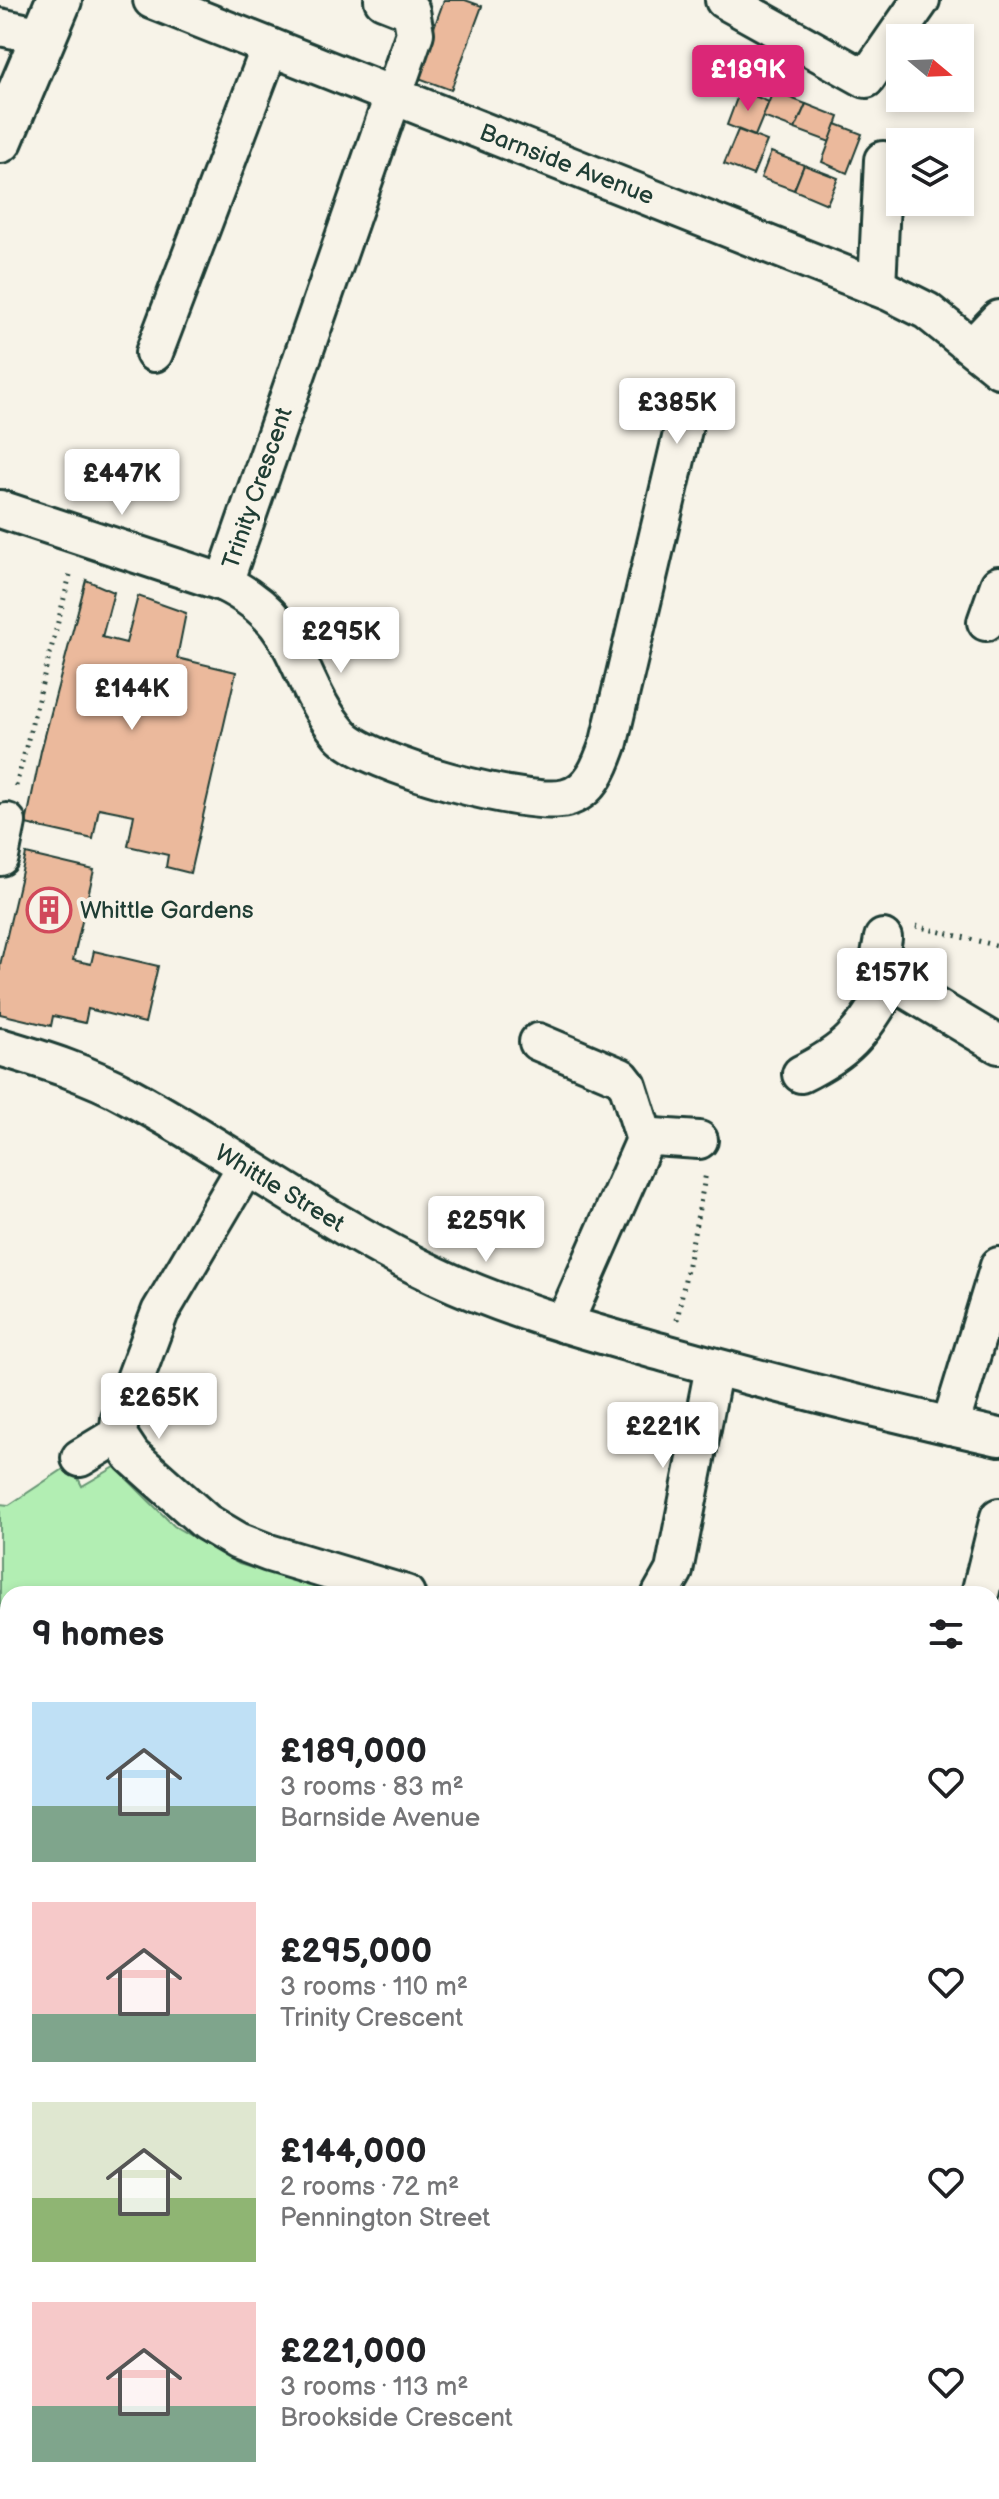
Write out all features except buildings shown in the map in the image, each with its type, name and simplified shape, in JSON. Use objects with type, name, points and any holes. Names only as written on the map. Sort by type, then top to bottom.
[{"type":"main road","points":[[0,140],[51,18]]},
{"type":"street","name":"Barnside Avenue","points":[[152,0],[877,287],[927,311],[986,357],[999,319]]},
{"type":"street","name":"Trinity Crescent","points":[[383,0],[411,11],[415,33],[224,583],[252,597],[269,612],[283,630],[341,735],[360,751],[410,772],[524,796],[567,798],[588,786],[602,765],[686,417]]},
{"type":"street","points":[[724,0],[866,79],[921,0]]},
{"type":"street","points":[[0,27],[51,18]]},
{"type":"street","points":[[154,353],[270,47]]},
{"type":"street","points":[[877,287],[883,160]]},
{"type":"street","points":[[0,509],[224,583]]},
{"type":"street","points":[[986,622],[999,585]]},
{"type":"street","points":[[0,857],[7,822]]},
{"type":"street","points":[[883,938],[877,972],[999,1045]]},
{"type":"street","points":[[801,1074],[838,1056],[858,1036],[893,981]]},
{"type":"street","points":[[538,1042],[621,1077],[628,1086],[645,1140],[564,1324]]},
{"type":"street","name":"Whittle Street","points":[[0,1047],[84,1075],[130,1096],[362,1237],[438,1277],[564,1324],[714,1367],[999,1437]]},
{"type":"street","points":[[645,1140],[654,1137],[699,1140]]},
{"type":"street","points":[[245,1168],[160,1312],[120,1419],[118,1435],[132,1456],[176,1498],[238,1541],[381,1586]]},
{"type":"street","points":[[950,1426],[999,1266]]},
{"type":"street","points":[[671,1586],[714,1367]]},
{"type":"street","points":[[80,1458],[118,1435]]},
{"type":"street","points":[[982,1586],[999,1517]]},
{"type":"path","points":[[7,822],[82,535]]},
{"type":"path","points":[[883,938],[887,919],[999,946]]},
{"type":"path","points":[[670,1354],[712,1142],[699,1140]]},
{"type":"green space","points":[[71,1464],[82,1486],[115,1467],[174,1526],[239,1564],[312,1586],[0,1586],[0,1504],[9,1505]]},
{"type":"place","name":"Whittle Gardens","points":[[49,910]]}]
